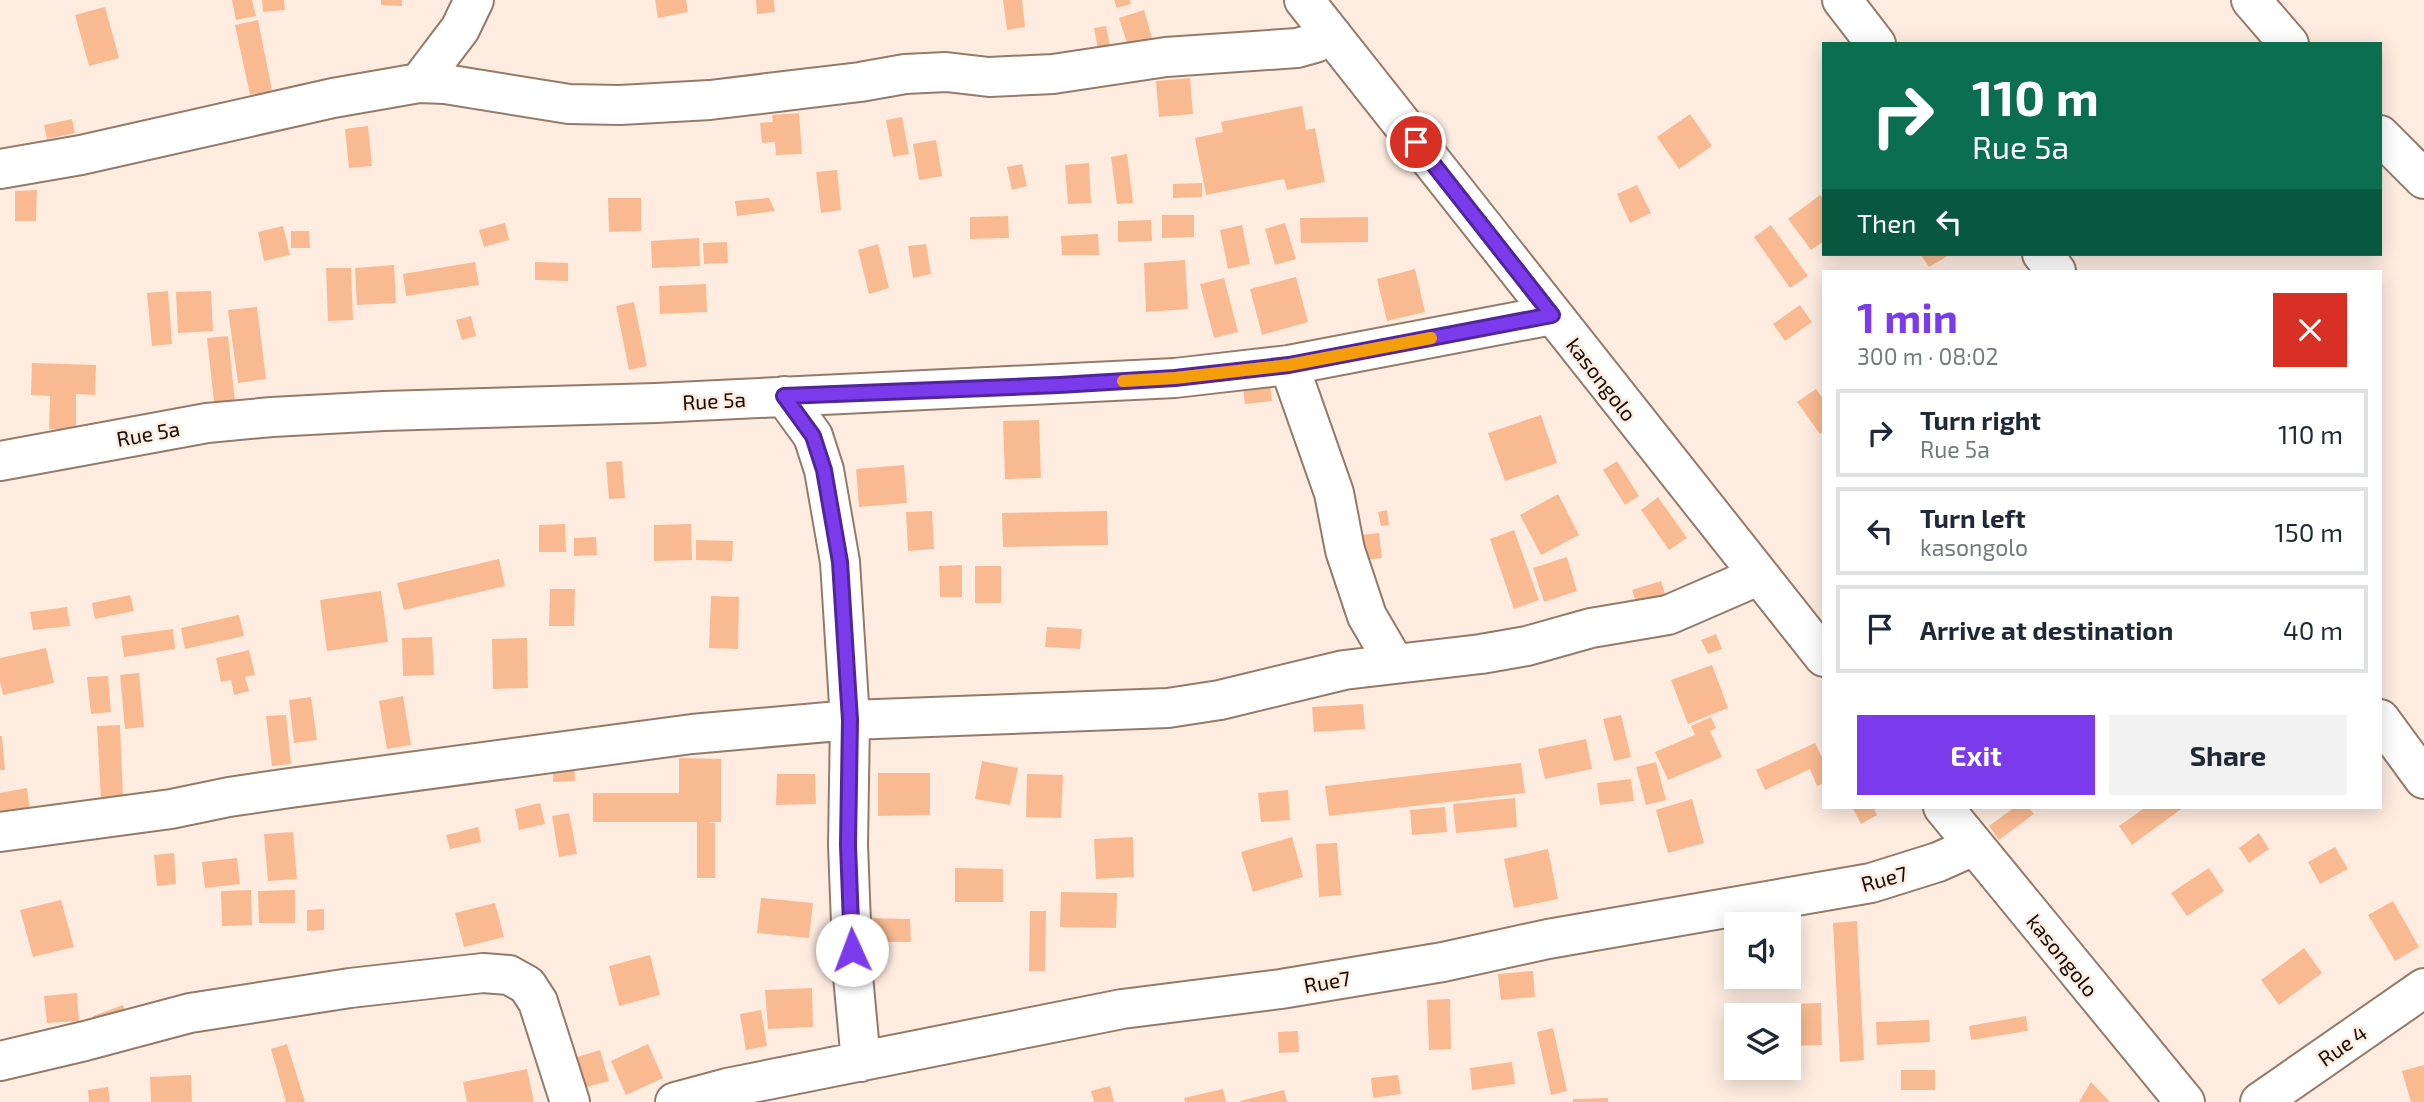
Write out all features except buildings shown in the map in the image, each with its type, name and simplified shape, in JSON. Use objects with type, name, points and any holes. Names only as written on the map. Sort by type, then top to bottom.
[{"type":"street","points":[[419,83],[460,29],[474,0]]},
{"type":"street","name":"kasongolo","points":[[1304,0],[1822,655]]},
{"type":"street","points":[[1842,0],[1874,42]]},
{"type":"street","points":[[2251,0],[2287,42]]},
{"type":"street","points":[[0,169],[81,155],[333,98],[419,83],[445,84],[569,104],[620,105],[710,100],[905,74],[946,72],[989,77],[1053,75],[1166,57],[1297,48],[1332,35]]},
{"type":"street","points":[[2382,137],[2424,179]]},
{"type":"street","points":[[2044,256],[2055,270]]},
{"type":"street","name":"Rue 5a","points":[[0,461],[207,423],[384,411],[656,403],[1175,378],[1289,365],[1552,315]]},
{"type":"street","points":[[1289,365],[1334,493],[1345,550],[1367,617],[1395,664]]},
{"type":"street","points":[[784,396],[813,436],[824,470],[840,562],[850,720],[848,845],[853,976],[861,1062]]},
{"type":"street","points":[[0,832],[171,809],[290,788],[679,736],[850,720],[1168,708],[1220,699],[1344,670],[1481,654],[1527,646],[1591,628],[1668,615],[1758,576]]},
{"type":"street","points":[[2382,722],[2424,779]]},
{"type":"street","name":"kasongolo","points":[[1945,809],[2185,1102]]},
{"type":"street","name":"Rue7","points":[[675,1102],[727,1088],[1122,1009],[1294,987],[1443,962],[1548,939],[1858,885],[1928,866],[1974,846]]},
{"type":"street","points":[[0,1061],[190,1013],[350,988],[483,973],[509,975],[527,985],[538,1002],[570,1102]]},
{"type":"street","name":"Rue 4","points":[[2260,1102],[2424,988]]},
{"type":"slow traffic","points":[[1123,381],[1289,365],[1431,338]]},
{"type":"route","points":[[852,950],[848,845],[850,720],[840,562],[824,470],[813,436],[784,396],[1175,378],[1289,365],[1552,315],[1416,142]]}]
